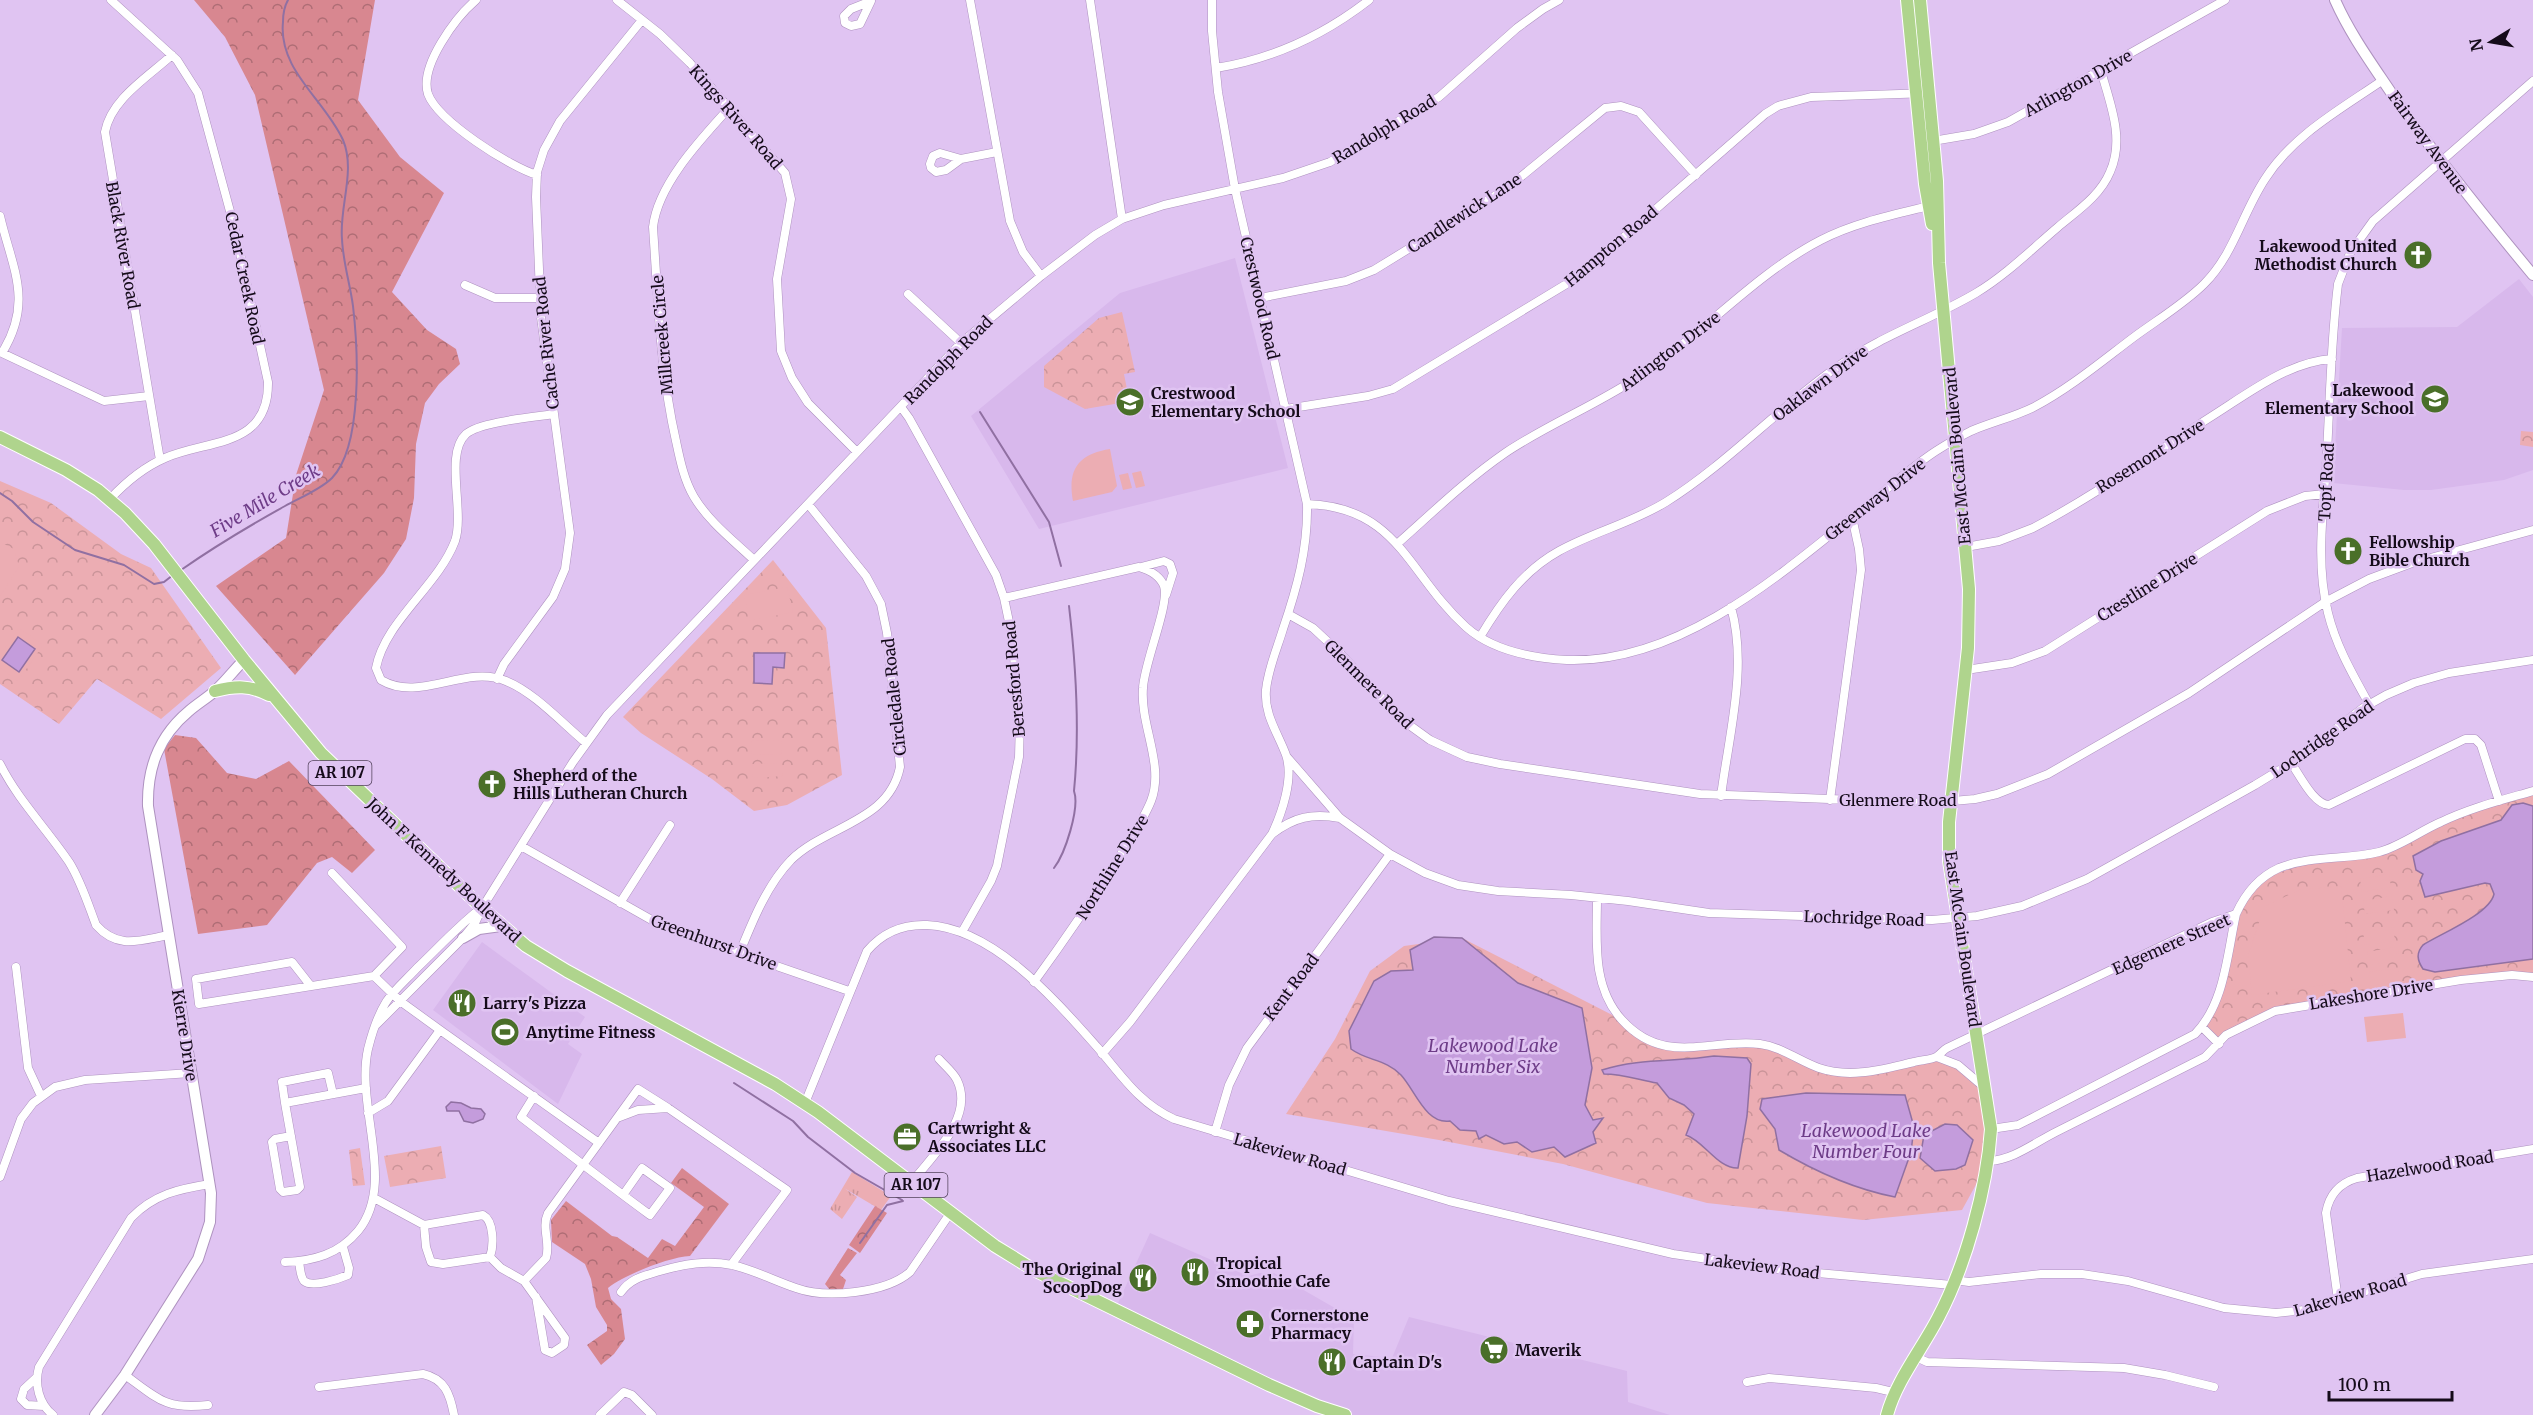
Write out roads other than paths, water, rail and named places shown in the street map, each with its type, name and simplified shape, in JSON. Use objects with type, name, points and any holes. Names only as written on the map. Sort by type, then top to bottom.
[{"type":"main road","name":"East McCain Boulevard","points":[[1887,1415],[1939,1316],[1962,1260],[1989,1161],[1991,1129],[1949,861],[1950,801],[1966,670],[1969,616],[1966,547],[1944,309],[1929,206],[1927,142],[1922,94],[1906,0]]},
{"type":"main road","name":"East McCain Boulevard","points":[[1920,0],[1922,94]]},
{"type":"main road","name":"East McCain Boulevard","points":[[1927,142],[1937,181],[1939,263]]},
{"type":"main road","name":"John F Kennedy Boulevard","points":[[0,437],[66,470],[110,500],[154,544],[244,660],[333,766],[501,926],[546,960],[775,1084],[805,1103],[995,1246],[1048,1278],[1269,1385],[1317,1406],[1345,1415]]},
{"type":"main road","points":[[215,691],[256,688],[276,699]]},
{"type":"street","name":"Cedar Creek Road","points":[[110,500],[136,476],[160,460],[224,442],[248,431],[263,413],[268,393],[268,382],[234,226],[203,108],[192,79],[172,55],[111,0]]},
{"type":"street","points":[[476,0],[453,22],[442,41],[428,77],[428,94],[437,107],[471,138],[514,165],[537,175]]},
{"type":"street","name":"Kings River Road","points":[[617,0],[690,63],[785,173],[791,192],[790,211],[777,279],[779,331],[786,365],[808,403],[857,452]]},
{"type":"street","points":[[970,0],[1012,227],[1023,252],[1041,276]]},
{"type":"street","points":[[1090,0],[1122,219]]},
{"type":"street","name":"Crestwood Road","points":[[1212,0],[1216,68],[1235,189],[1307,504],[1304,556],[1269,673],[1266,697],[1270,721],[1287,757],[1286,794],[1272,834]]},
{"type":"street","points":[[1216,68],[1266,56],[1295,45],[1333,26],[1369,0]]},
{"type":"street","name":"Randolph Road","points":[[376,1025],[463,938],[475,923],[482,908],[586,743],[614,707],[961,344],[1041,276],[1095,235],[1122,219],[1164,205],[1302,173],[1347,152],[1439,97],[1525,21],[1559,0]]},
{"type":"street","name":"Arlington Drive","points":[[1927,142],[1974,134],[2008,123],[2225,0]]},
{"type":"street","name":"Fairway Avenue","points":[[2335,0],[2349,28],[2383,81],[2442,163],[2533,275]]},
{"type":"street","name":"Cache River Road","points":[[497,679],[504,664],[553,597],[567,559],[569,521],[540,298],[537,175],[544,150],[560,121],[642,20]]},
{"type":"street","name":"Black River Road","points":[[160,460],[105,132],[108,119],[117,105],[172,55]]},
{"type":"street","name":"Oaklawn Drive","points":[[1480,637],[1517,583],[1543,561],[1573,544],[1628,522],[1668,501],[1838,366],[1881,339],[1973,294],[1997,278],[2085,204],[2107,179],[2116,151],[2116,132],[2101,70]]},
{"type":"street","name":"Greenway Drive","points":[[1307,504],[1326,505],[1356,513],[1382,529],[1466,627],[1480,637],[1505,649],[1530,656],[1564,660],[1603,659],[1661,644],[1731,607],[1788,568],[1927,457],[1971,431],[2017,415],[2050,398],[2194,293],[2225,258],[2262,183],[2284,153],[2301,137],[2383,81]]},
{"type":"street","name":"Topf Road","points":[[2369,704],[2340,651],[2325,602],[2322,552],[2338,284],[2350,253],[2373,221],[2533,81]]},
{"type":"street","name":"Hampton Road","points":[[1286,408],[1368,396],[1402,385],[1578,277],[1765,114],[1788,102],[1824,96],[1922,94]]},
{"type":"street","name":"Candlewick Lane","points":[[1260,298],[1346,281],[1374,270],[1506,189],[1605,108],[1621,106],[1639,112],[1696,175]]},
{"type":"street","name":"Millcreek Circle","points":[[730,107],[667,184],[657,206],[653,227],[664,369],[686,481],[700,506],[754,560]]},
{"type":"street","points":[[961,159],[997,152]]},
{"type":"street","name":"Arlington Drive","points":[[1397,544],[1480,471],[1516,446],[1642,375],[1799,253],[1837,233],[1929,206]]},
{"type":"street","points":[[0,216],[18,275],[20,297],[15,328],[1,353],[104,401],[149,396]]},
{"type":"street","points":[[465,285],[495,298],[540,298]]},
{"type":"street","points":[[908,294],[961,344]]},
{"type":"street","name":"Rosemont Drive","points":[[1966,547],[1999,541],[2033,528],[2261,386],[2302,366],[2332,359]]},
{"type":"street","name":"Beresford Road","points":[[901,407],[987,557],[1004,598],[1012,636],[1020,720],[1019,757],[997,866],[962,932]]},
{"type":"street","points":[[554,414],[478,426],[462,438],[456,451],[459,516],[457,535],[452,549],[384,646],[376,668],[381,680],[398,688],[410,688],[469,677],[497,679],[519,688],[586,743]]},
{"type":"street","name":"Crestline Drive","points":[[1966,670],[2012,663],[2045,651],[2267,511],[2305,496],[2325,494]]},
{"type":"street","name":"Circledale Road","points":[[740,952],[770,888],[783,869],[806,848],[885,801],[895,786],[900,767],[887,633],[881,604],[866,576],[808,504]]},
{"type":"street","points":[[1830,800],[1861,570],[1852,517]]},
{"type":"street","name":"Glenmere Road","points":[[1288,614],[1313,628],[1340,653],[1401,719],[1421,735],[1452,751],[1500,764],[1721,796],[1931,803],[1997,794],[2048,774],[2189,693],[2325,602],[2369,579],[2395,568],[2533,530]]},
{"type":"street","name":"Northline Drive","points":[[1004,598],[1164,561],[1170,564],[1173,573],[1144,670],[1142,692],[1155,770],[1153,795],[1143,818],[1086,911],[1034,982]]},
{"type":"street","points":[[1139,567],[1148,570],[1161,582],[1165,600]]},
{"type":"street","points":[[1721,796],[1739,666],[1738,635],[1731,607]]},
{"type":"street","name":"Kierre Drive","points":[[95,1415],[125,1375],[201,1252],[211,1216],[210,1184],[148,806],[150,770],[156,752],[175,722],[215,691],[244,660]]},
{"type":"street","name":"Lochridge Road","points":[[1287,757],[1340,818],[1390,854],[1432,877],[1473,889],[1597,897],[1738,915],[1846,916],[1907,920],[1957,918],[2022,906],[2068,888],[2255,785],[2291,762],[2369,704],[2429,678],[2533,660]]},
{"type":"street","points":[[2291,762],[2322,804],[2329,805],[2464,739],[2475,739],[2481,745],[2499,801]]},
{"type":"street","points":[[0,764],[18,797],[77,876],[96,926],[119,941],[169,935]]},
{"type":"street","name":"Edgemere Street","points":[[1597,897],[1598,967],[1603,990],[1622,1020],[1652,1041],[1680,1048],[1744,1043],[1763,1045],[1786,1051],[1820,1068],[1842,1073],[1866,1072],[1937,1057],[1947,1048],[2212,922],[2236,914],[2243,900],[2254,887],[2279,868],[2314,860],[2380,851],[2398,845],[2445,820],[2533,791]]},
{"type":"street","name":"Crestwood Road","points":[[1102,1054],[1130,1022],[1272,834],[1288,822],[1299,818],[1316,815],[1340,818]]},
{"type":"street","points":[[620,903],[670,825]]},
{"type":"street","name":"Greenhurst Drive","points":[[521,846],[664,927],[849,991]]},
{"type":"street","name":"Kent Road","points":[[1215,1132],[1229,1085],[1247,1048],[1390,854]]},
{"type":"street","points":[[310,985],[292,962],[196,979],[200,1004],[374,976],[402,947],[332,873]]},
{"type":"street","name":"Randolph Road","points":[[285,1262],[299,1262],[321,1257],[343,1247],[361,1227],[374,1198],[375,1173],[366,1088],[368,1048],[376,1025],[387,1001],[394,993],[462,923],[482,908]]},
{"type":"street","points":[[1991,1129],[2018,1125],[2179,1044],[2202,1027],[2208,1017],[2225,970],[2236,914]]},
{"type":"street","name":"Lakeview Road","points":[[805,1103],[867,951],[885,934],[903,927],[922,925],[962,932],[1001,954],[1034,982],[1102,1054],[1124,1083],[1152,1107],[1174,1119],[1449,1201],[1673,1254],[1784,1270],[1953,1282],[2060,1273],[2105,1276],[2224,1308],[2264,1314],[2304,1310],[2431,1272],[2533,1259]]},
{"type":"street","points":[[463,938],[479,929],[501,926]]},
{"type":"street","points":[[16,967],[28,1068],[41,1096]]},
{"type":"street","name":"Lakeshore Drive","points":[[1989,1161],[2001,1161],[2011,1157],[2205,1057],[2226,1035],[2258,1017],[2293,1006],[2461,980],[2512,975],[2533,977]]},
{"type":"street","points":[[374,976],[400,1001],[599,1143]]},
{"type":"street","points":[[2202,1027],[2219,1044]]},
{"type":"street","points":[[368,1113],[388,1101],[440,1029]]},
{"type":"street","points":[[1937,1057],[1958,1065],[1985,1089]]},
{"type":"street","points":[[912,1182],[954,1126],[960,1109],[960,1093],[956,1078],[939,1059]]},
{"type":"street","points":[[0,1177],[21,1119],[41,1096],[56,1087],[78,1081],[191,1073]]},
{"type":"street","points":[[291,1136],[275,1139],[272,1142],[280,1189],[283,1192],[297,1190],[300,1187],[282,1082],[328,1073],[333,1094]]},
{"type":"street","points":[[285,1103],[366,1088]]},
{"type":"street","points":[[524,1281],[548,1253],[544,1222],[548,1213],[638,1089],[787,1190],[731,1265]]},
{"type":"street","points":[[534,1096],[521,1117],[623,1195],[650,1215],[670,1188],[642,1168],[623,1195]]},
{"type":"street","points":[[617,1118],[638,1110],[668,1108]]},
{"type":"street","name":"Hazelwood Road","points":[[2338,1300],[2326,1213],[2333,1193],[2344,1183],[2358,1178],[2533,1149]]},
{"type":"street","points":[[54,1415],[44,1406],[39,1394],[37,1377],[43,1360],[131,1218],[146,1203],[166,1193],[210,1184]]},
{"type":"street","points":[[374,1198],[424,1225],[483,1215],[489,1222],[493,1243],[490,1257]]},
{"type":"street","points":[[621,1292],[627,1284],[639,1277],[684,1264],[701,1262],[731,1265],[798,1289],[815,1292],[848,1292],[885,1286],[903,1278],[910,1272],[951,1212]]},
{"type":"street","points":[[424,1225],[426,1247],[431,1262],[443,1264],[490,1257]]},
{"type":"street","points":[[299,1262],[303,1278],[311,1284],[341,1278],[348,1275],[349,1268],[343,1247]]},
{"type":"street","points":[[490,1257],[501,1268],[524,1281],[536,1297],[565,1338],[564,1345],[552,1353],[545,1350],[536,1297]]},
{"type":"street","points":[[1916,1357],[1927,1362],[2124,1368],[2165,1374],[2214,1387]]},
{"type":"street","points":[[320,1387],[423,1374],[435,1377],[446,1387],[454,1415]]},
{"type":"street","points":[[125,1375],[159,1399],[174,1406],[208,1405]]},
{"type":"street","points":[[37,1377],[24,1389],[21,1399],[27,1405],[44,1406]]},
{"type":"street","points":[[1747,1382],[1769,1378],[1876,1388],[1897,1393]]},
{"type":"street","points":[[600,1415],[620,1395],[628,1392],[652,1415]]},
{"type":"water","points":[[18,637],[35,649],[19,672],[2,660]]},
{"type":"water","points":[[754,653],[785,653],[784,668],[773,667],[772,684],[754,683]]},
{"type":"water","points":[[2523,803],[2533,806],[2533,959],[2435,972],[2423,969],[2418,957],[2423,945],[2484,909],[2494,894],[2490,884],[2485,883],[2425,897],[2420,881],[2423,874],[2416,870],[2413,856],[2441,841],[2501,820],[2512,805]]},
{"type":"water","name":"Lakewood Lake Number Six","points":[[1434,937],[1462,938],[1518,983],[1582,1008],[1592,1068],[1585,1105],[1593,1120],[1603,1118],[1593,1132],[1596,1143],[1565,1157],[1554,1147],[1532,1152],[1517,1142],[1504,1144],[1486,1135],[1479,1139],[1476,1131],[1460,1130],[1450,1121],[1434,1118],[1395,1070],[1351,1049],[1349,1031],[1374,981],[1391,971],[1413,970],[1410,950]]},
{"type":"water","points":[[1714,1056],[1747,1058],[1751,1064],[1747,1116],[1738,1168],[1724,1164],[1693,1138],[1686,1135],[1694,1114],[1684,1105],[1669,1098],[1657,1083],[1604,1074],[1602,1070],[1644,1062]]},
{"type":"water","name":"Lakewood Lake Number Four","points":[[1806,1093],[1905,1095],[1914,1127],[1911,1152],[1895,1197],[1835,1179],[1779,1150],[1775,1129],[1760,1109],[1762,1099]]},
{"type":"water","points":[[451,1102],[481,1109],[485,1114],[483,1119],[473,1123],[464,1121],[459,1111],[447,1111],[446,1107]]},
{"type":"water","points":[[1945,1124],[1957,1125],[1973,1140],[1965,1165],[1956,1169],[1935,1171],[1920,1158],[1924,1135]]},
{"type":"waterway","name":"Five Mile Creek","points":[[181,570],[245,529],[316,490],[332,478],[342,463],[354,421],[357,371],[355,324],[342,239],[348,177],[347,152],[335,125],[304,84],[288,55],[283,39],[284,11],[288,0]]},
{"type":"waterway","points":[[980,412],[1049,522],[1061,566]]},
{"type":"waterway","name":"Five Mile Creek","points":[[0,493],[12,501],[33,522],[75,550],[124,565],[154,584],[164,582],[173,575]]},
{"type":"waterway","points":[[1054,868],[1067,842],[1075,808],[1076,698],[1069,606]]},
{"type":"waterway","points":[[734,1083],[793,1121],[808,1137],[855,1173],[902,1200]]},
{"type":"waterway","points":[[860,1243],[887,1205],[903,1201]]},
{"type":"place","name":"Lakewood United Methodist Church","points":[[2418,255]]},
{"type":"place","name":"Lakewood Elementary School","points":[[2435,399]]},
{"type":"place","name":"Crestwood Elementary School","points":[[1130,402]]},
{"type":"place","name":"Fellowship Bible Church","points":[[2348,551]]},
{"type":"place","name":"Shepherd of the Hills Lutheran Church","points":[[492,784]]},
{"type":"place","name":"Larry's Pizza","points":[[462,1003]]},
{"type":"place","name":"Anytime Fitness","points":[[505,1032]]},
{"type":"place","name":"Cartwright & Associates LLC","points":[[907,1137]]},
{"type":"place","name":"Tropical Smoothie Cafe","points":[[1195,1272]]},
{"type":"place","name":"The Original ScoopDog","points":[[1143,1278]]},
{"type":"place","name":"Cornerstone Pharmacy","points":[[1250,1324]]},
{"type":"place","name":"Maverik","points":[[1494,1350]]},
{"type":"place","name":"Captain D's","points":[[1332,1362]]}]
